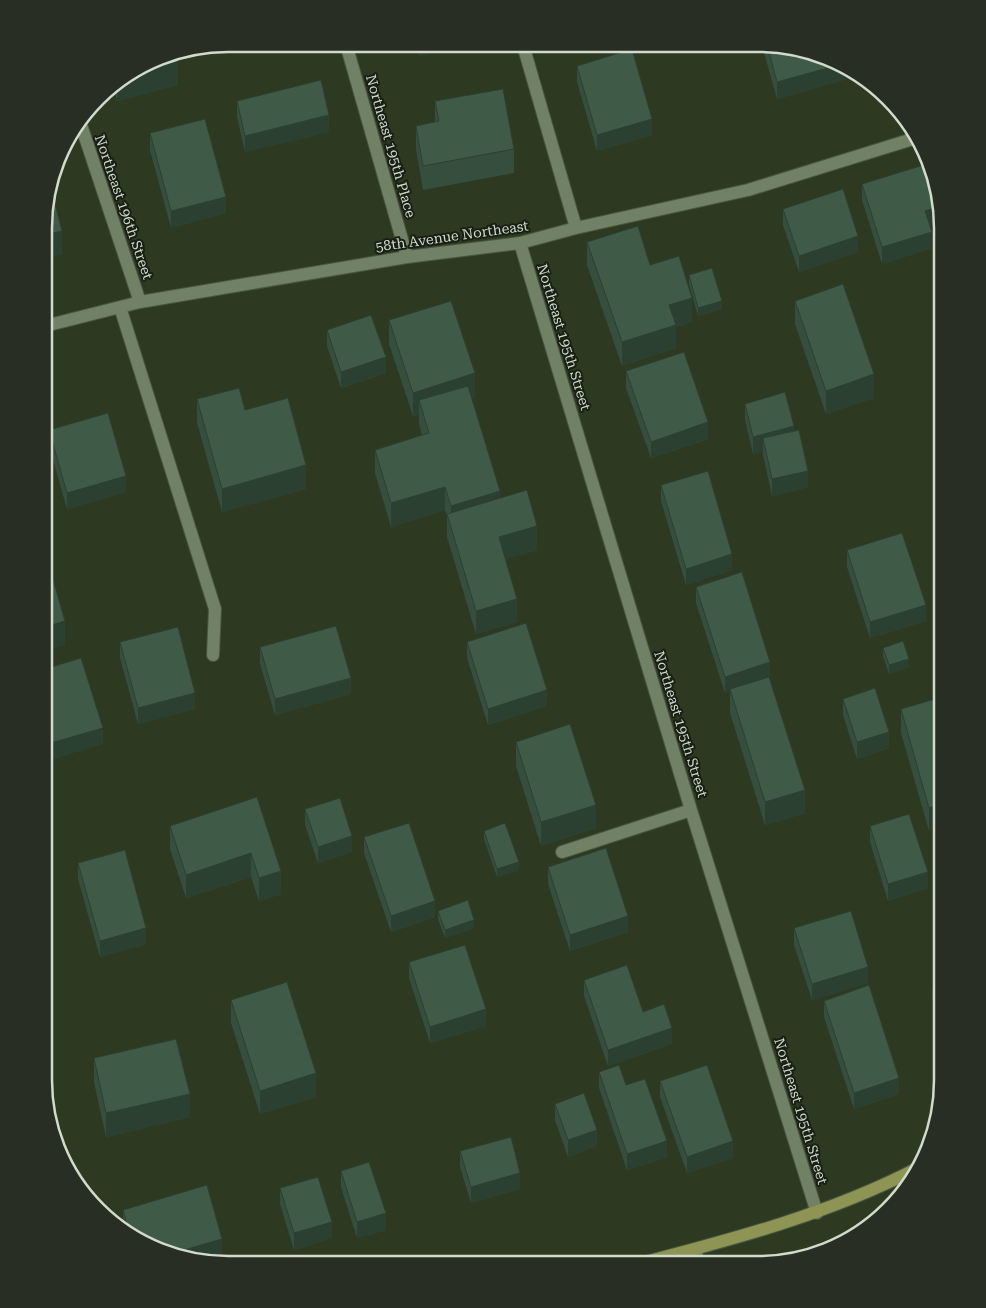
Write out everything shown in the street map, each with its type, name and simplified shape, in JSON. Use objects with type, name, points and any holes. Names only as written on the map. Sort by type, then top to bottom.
[{"type":"main road","points":[[671,1256],[754,1234],[817,1213],[906,1174]]},
{"type":"street","points":[[525,52],[576,228]]},
{"type":"street","name":"Northeast 195th Place","points":[[349,53],[407,257]]},
{"type":"street","name":"Northeast 196th Street","points":[[83,130],[140,302]]},
{"type":"street","name":"58th Avenue Northeast","points":[[52,324],[140,302],[407,257],[520,243],[576,228],[748,190],[909,140]]},
{"type":"street","name":"Northeast 195th Street","points":[[520,243],[691,810],[817,1213]]},
{"type":"street","points":[[120,307],[215,609],[213,655]]},
{"type":"street","points":[[562,852],[691,810]]},
{"type":"street","points":[[695,1250],[697,1256]]},
{"type":"building","points":[[621,52],[633,52],[652,119],[597,135],[577,66]]},
{"type":"building","points":[[769,53],[792,56],[829,68],[777,82]]},
{"type":"building","points":[[178,60],[178,62],[159,67]]},
{"type":"building","points":[[321,80],[329,115],[245,136],[237,101]]},
{"type":"building","points":[[503,89],[514,149],[423,166],[416,126],[439,121],[435,101]]},
{"type":"building","points":[[205,119],[226,197],[171,211],[150,133]]},
{"type":"building","points":[[922,166],[932,206],[932,209],[925,211],[932,232],[882,247],[862,184]]},
{"type":"building","points":[[843,189],[858,236],[799,256],[783,209]]},
{"type":"building","points":[[55,202],[62,231],[52,233]]},
{"type":"building","points":[[638,226],[650,265],[679,256],[692,298],[669,305],[676,325],[622,342],[587,242]]},
{"type":"building","points":[[712,268],[722,301],[698,308],[689,275]]},
{"type":"building","points":[[843,284],[874,374],[826,391],[795,301]]},
{"type":"building","points":[[451,301],[475,373],[413,393],[389,320]]},
{"type":"building","points":[[371,315],[386,357],[341,372],[327,330]]},
{"type":"building","points":[[684,352],[708,422],[651,442],[626,371]]},
{"type":"building","points":[[468,386],[500,491],[451,506],[445,487],[391,503],[375,450],[429,433],[419,400]]},
{"type":"building","points":[[239,388],[245,410],[288,398],[306,465],[222,489],[197,399]]},
{"type":"building","points":[[785,392],[794,426],[753,437],[745,404]]},
{"type":"building","points":[[108,413],[126,476],[67,493],[52,440],[52,429]]},
{"type":"building","points":[[799,430],[808,471],[772,479],[763,438]]},
{"type":"building","points":[[708,471],[732,554],[686,569],[661,485]]},
{"type":"building","points":[[527,490],[537,526],[499,537],[517,599],[476,611],[447,514]]},
{"type":"building","points":[[902,533],[926,605],[870,622],[847,550]]},
{"type":"building","points":[[742,572],[770,662],[725,677],[696,587]]},
{"type":"building","points":[[52,576],[65,621],[52,625]]},
{"type":"building","points":[[526,623],[547,690],[488,709],[467,642]]},
{"type":"building","points":[[336,626],[351,678],[275,699],[260,647]]},
{"type":"building","points":[[178,627],[195,693],[138,708],[120,642]]},
{"type":"building","points":[[903,641],[909,659],[889,665],[883,648]]},
{"type":"building","points":[[81,658],[103,728],[52,743],[52,667]]},
{"type":"building","points":[[769,677],[805,790],[765,802],[730,689]]},
{"type":"building","points":[[875,688],[889,732],[857,742],[843,699]]},
{"type":"building","points":[[933,700],[933,807],[929,808],[901,709]]},
{"type":"building","points":[[570,724],[596,805],[541,822],[516,742]]},
{"type":"building","points":[[257,797],[281,871],[259,878],[251,853],[186,875],[170,826]]},
{"type":"building","points":[[340,798],[352,836],[318,847],[305,809]]},
{"type":"building","points":[[909,814],[928,872],[888,884],[870,826]]},
{"type":"building","points":[[409,823],[435,901],[391,916],[364,837]]},
{"type":"building","points":[[505,823],[519,862],[497,869],[484,831]]},
{"type":"building","points":[[606,848],[628,916],[570,935],[548,867]]},
{"type":"building","points":[[125,850],[146,928],[100,941],[78,863]]},
{"type":"building","points":[[468,900],[474,920],[445,930],[438,911]]},
{"type":"building","points":[[851,911],[868,967],[812,984],[794,928]]},
{"type":"building","points":[[465,945],[486,1009],[430,1027],[409,962]]},
{"type":"building","points":[[627,965],[643,1012],[664,1004],[672,1028],[608,1050],[584,980]]},
{"type":"building","points":[[287,982],[316,1073],[260,1091],[231,1000]]},
{"type":"building","points":[[869,985],[899,1078],[854,1093],[824,1001]]},
{"type":"building","points":[[176,1039],[190,1094],[106,1113],[94,1058]]},
{"type":"building","points":[[619,1065],[626,1085],[645,1079],[667,1141],[627,1154],[599,1072]]},
{"type":"building","points":[[707,1065],[733,1141],[687,1157],[660,1081]]},
{"type":"building","points":[[584,1093],[597,1130],[568,1140],[555,1104]]},
{"type":"building","points":[[511,1137],[520,1173],[471,1187],[460,1151]]},
{"type":"building","points":[[369,1162],[386,1213],[357,1222],[341,1171]]},
{"type":"building","points":[[318,1177],[332,1222],[294,1233],[280,1188]]},
{"type":"building","points":[[207,1185],[222,1239],[185,1250],[172,1246],[141,1232],[127,1223],[123,1210]]}]
